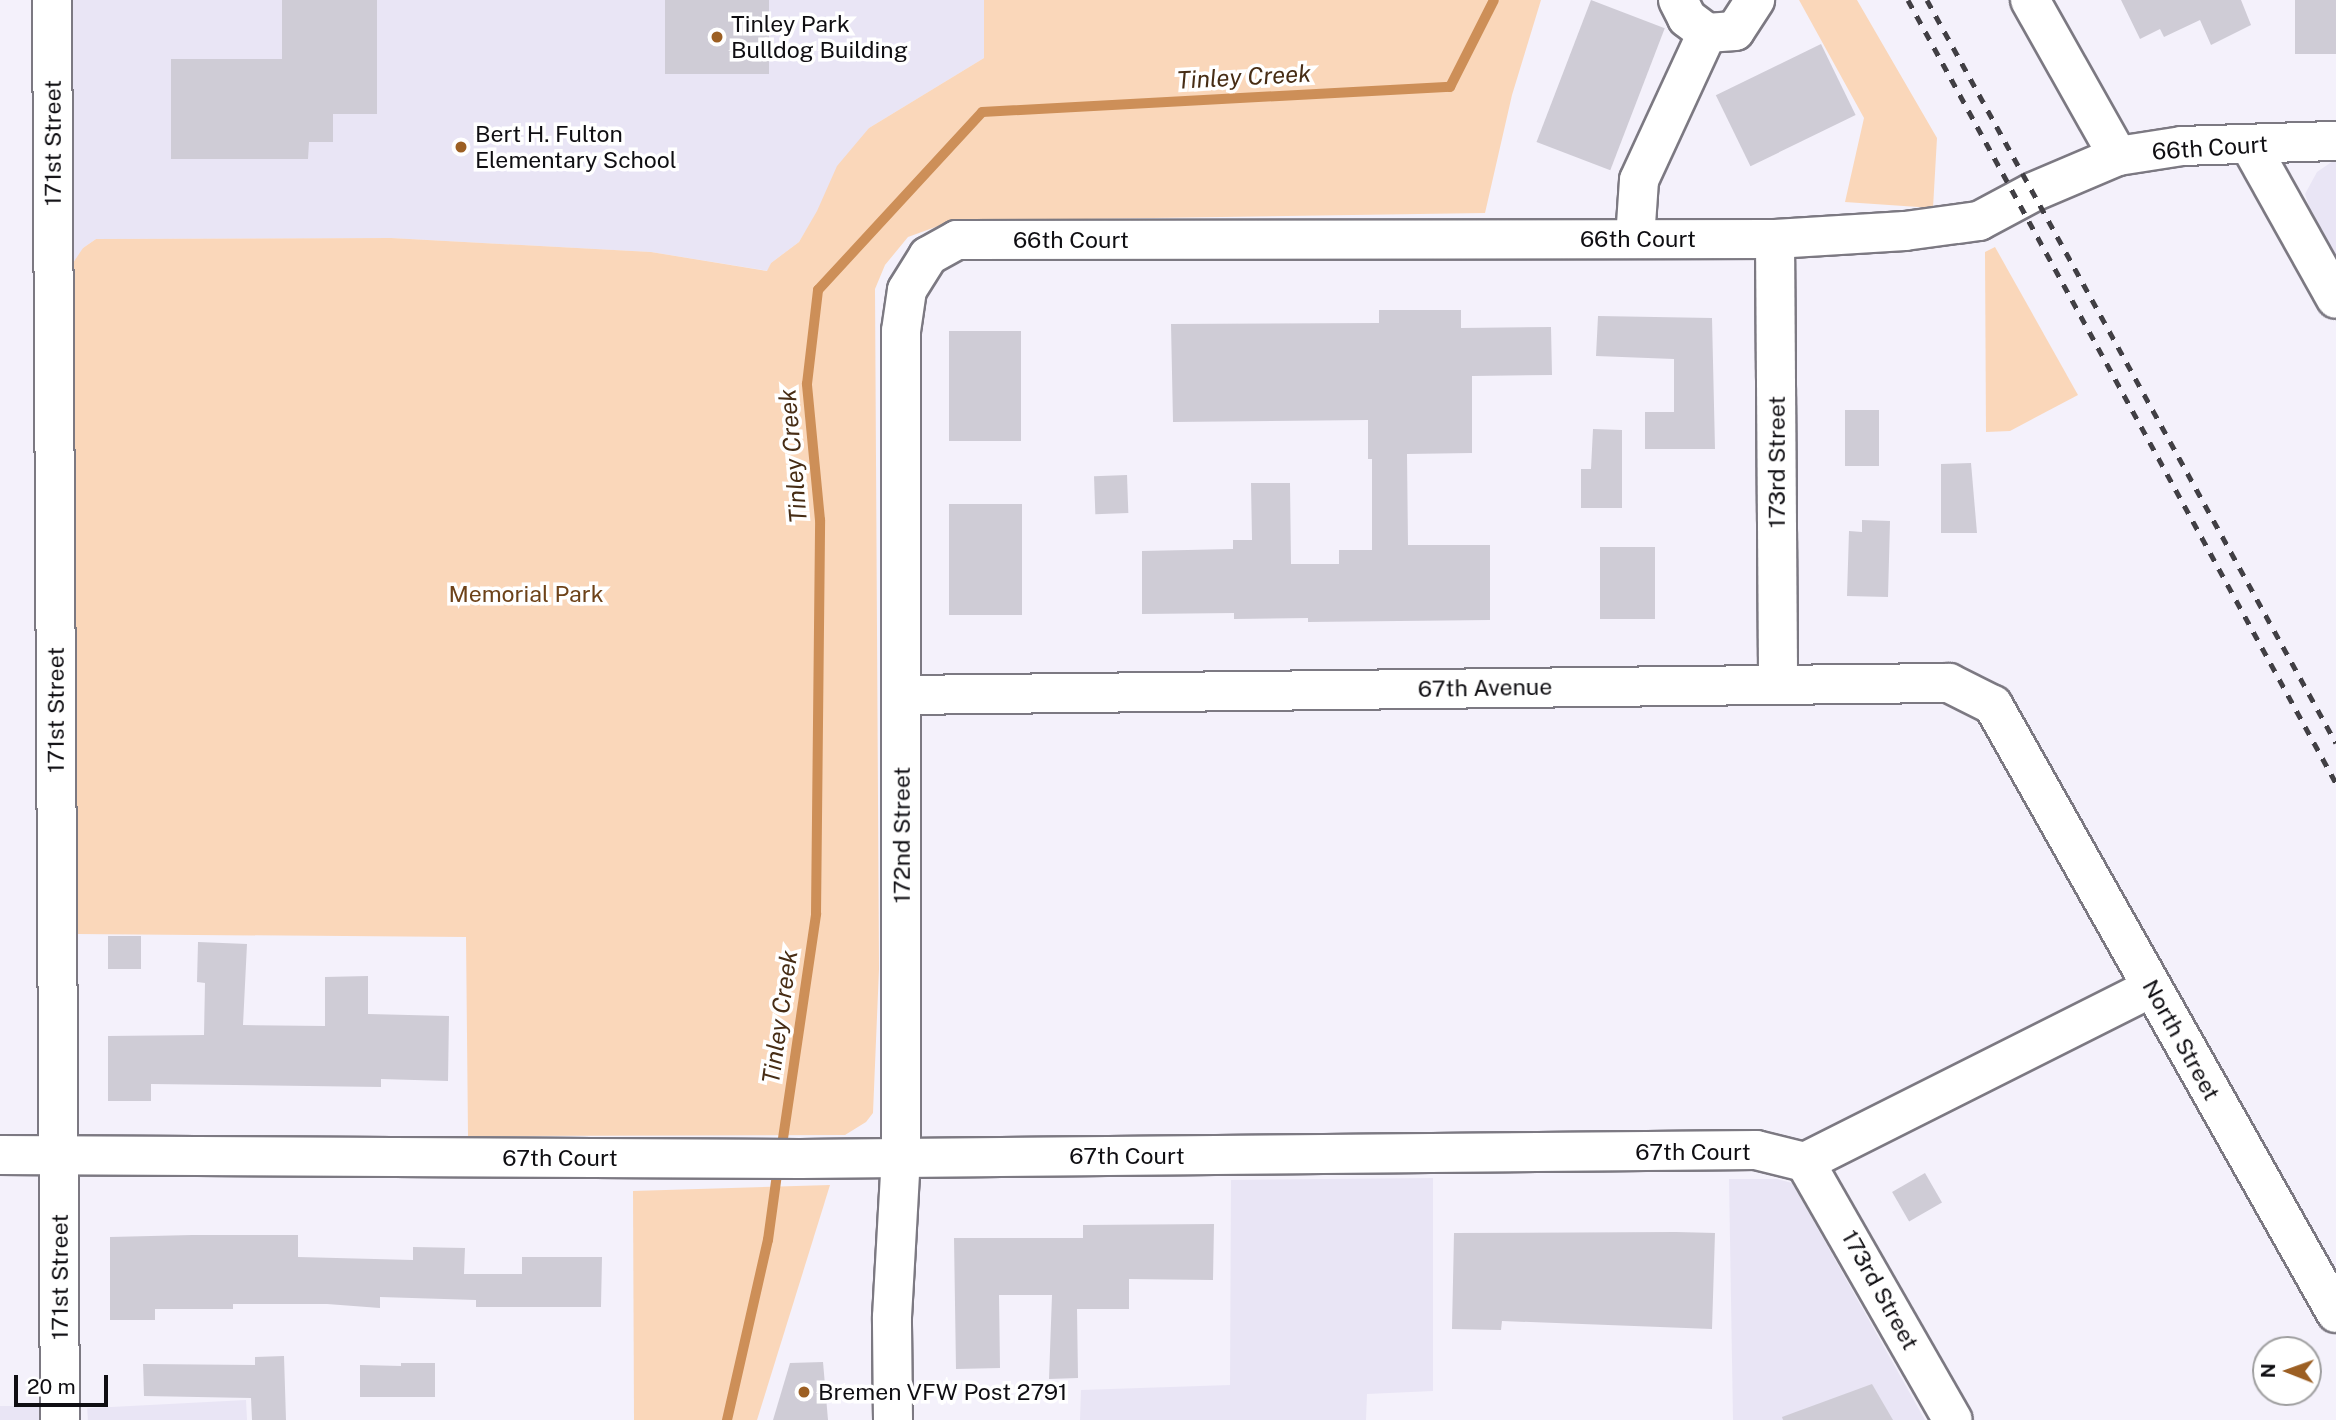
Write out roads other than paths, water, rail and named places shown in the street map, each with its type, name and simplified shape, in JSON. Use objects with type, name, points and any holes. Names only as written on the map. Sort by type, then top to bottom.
[{"type":"street","name":"171st Street","points":[[52,0],[60,1420]]},
{"type":"street","points":[[1678,0],[1687,18],[1707,33],[1735,31],[1755,0]]},
{"type":"street","points":[[2030,0],[2118,156]]},
{"type":"street","points":[[1635,239],[1639,180],[1707,33]]},
{"type":"street","name":"66th Court","points":[[928,256],[957,240],[1775,239],[1905,231],[1979,221],[2033,192],[2118,156],[2182,146],[2336,141]]},
{"type":"street","points":[[2250,145],[2336,299]]},
{"type":"street","name":"173rd Street","points":[[1775,239],[1778,685]]},
{"type":"street","name":"172nd Street","points":[[893,1420],[892,1317],[901,1158],[901,331],[906,290],[928,256]]},
{"type":"street","name":"67th Avenue","points":[[902,695],[1949,683],[1993,705],[2029,766]]},
{"type":"street","name":"North Street","points":[[2029,766],[2151,988],[2336,1313]]},
{"type":"street","points":[[1805,1162],[2151,988]]},
{"type":"street","name":"67th Court","points":[[0,1155],[800,1159],[1756,1150],[1805,1162]]},
{"type":"street","name":"173rd Street","points":[[1805,1162],[1953,1420]]},
{"type":"waterway","name":"Tinley Creek","points":[[781,1152],[816,914],[820,520],[807,384],[818,290],[982,112],[1450,87],[1494,0]]},
{"type":"waterway","name":"Tinley Creek","points":[[727,1420],[768,1240],[778,1167]]},
{"type":"railway","points":[[1908,0],[2336,783]]},
{"type":"railway","points":[[1927,0],[2336,743]]},
{"type":"place","name":"Tinley Park Bulldog Building","points":[[717,37]]},
{"type":"place","name":"Bert H. Fulton Elementary School","points":[[461,147]]},
{"type":"place","name":"Bremen VFW Post 2791","points":[[804,1392]]},
{"type":"park label","name":"Memorial Park","points":[[526,594]]}]
